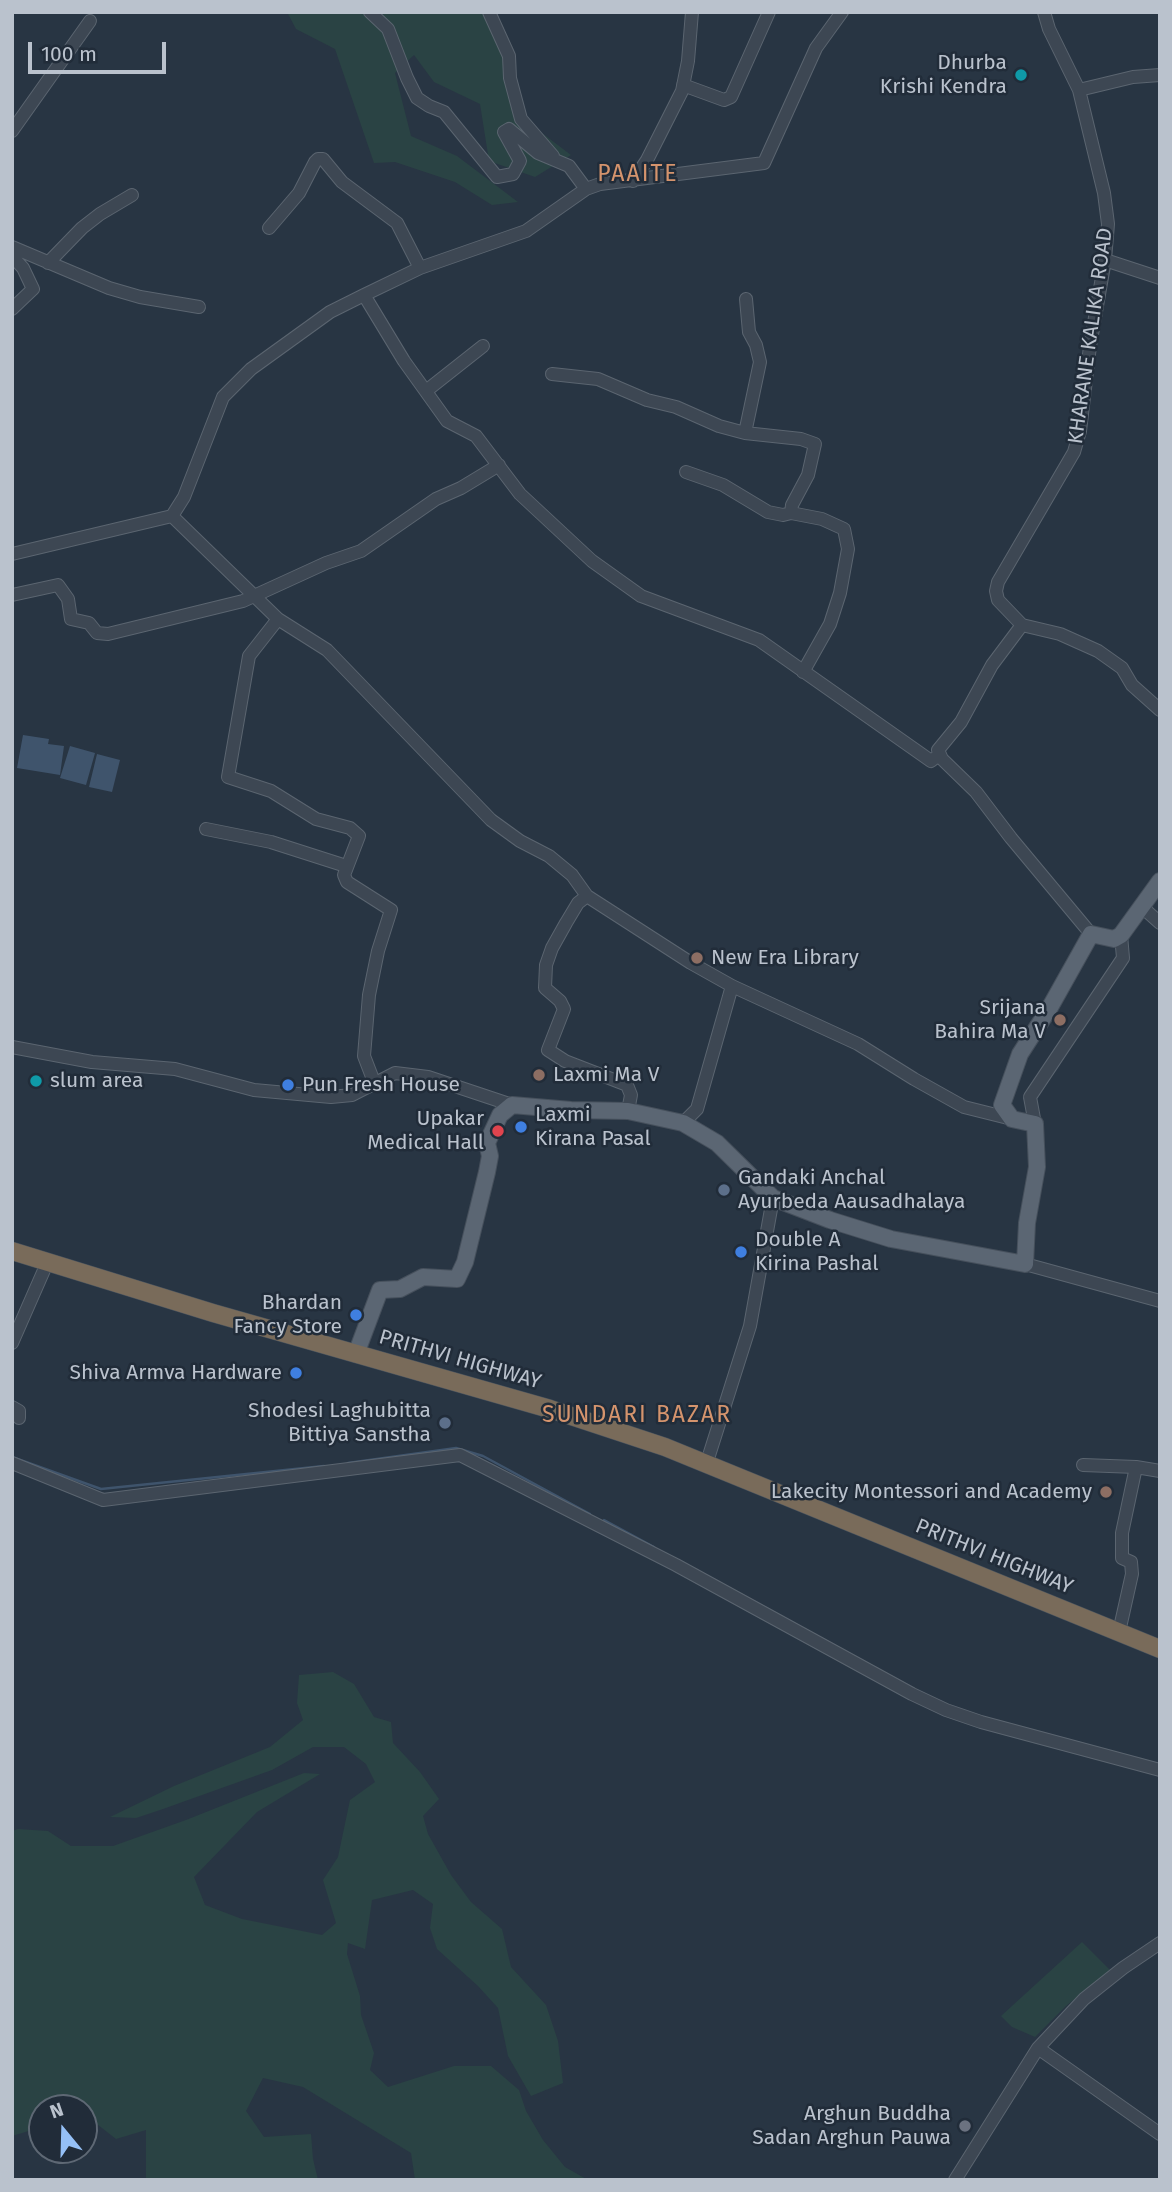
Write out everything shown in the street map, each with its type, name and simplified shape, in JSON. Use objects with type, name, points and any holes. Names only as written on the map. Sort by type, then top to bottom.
[{"type":"highway","name":"PRITHVI HIGHWAY","points":[[12,1251],[201,1310],[550,1409],[665,1447],[1160,1648]]},
{"type":"main road","points":[[356,1354],[380,1290],[400,1289],[423,1278],[457,1279],[465,1262],[487,1172],[490,1156],[487,1143],[500,1115],[512,1105],[628,1111],[683,1123],[717,1143],[774,1198],[830,1220],[891,1239],[1025,1264],[1027,1223],[1037,1167],[1035,1124],[1013,1119],[1002,1105],[1020,1054],[1091,934],[1114,939],[1121,935],[1160,881]]},
{"type":"street","points":[[370,12],[388,29],[417,98],[429,107],[444,112],[497,177],[513,174],[520,161],[504,132],[509,129],[538,153],[569,166],[586,189]]},
{"type":"street","points":[[489,12],[509,56],[510,78],[521,119],[556,159]]},
{"type":"street","points":[[633,181],[666,124],[683,85],[692,12]]},
{"type":"street","points":[[683,85],[724,100],[731,97],[769,12]]},
{"type":"street","points":[[12,554],[172,516],[184,497],[223,397],[251,369],[330,312],[420,268],[526,231],[586,189],[608,183],[764,163],[816,48],[842,12]]},
{"type":"street","name":"KHARANE KALIKA ROAD","points":[[1022,625],[998,600],[998,582],[1069,462],[1078,442],[1108,224],[1107,209],[1079,90],[1054,41],[1044,12]]},
{"type":"street","points":[[12,131],[90,21]]},
{"type":"street","points":[[1079,90],[1133,77],[1160,75]]},
{"type":"street","points":[[269,228],[299,193],[314,162],[323,159],[342,182],[397,223],[420,268]]},
{"type":"street","points":[[48,263],[82,228],[132,195]]},
{"type":"street","points":[[12,247],[109,288],[140,297],[199,307]]},
{"type":"street","points":[[12,256],[23,268],[33,289],[12,309]]},
{"type":"street","points":[[1105,260],[1160,278]]},
{"type":"street","points":[[363,295],[446,421],[475,436],[520,494],[592,561],[641,596],[759,640],[930,761],[939,755],[941,745],[969,710],[992,665],[1022,625],[1060,634],[1098,651],[1122,668],[1132,685],[1160,710]]},
{"type":"street","points":[[745,433],[760,362],[757,345],[748,332],[746,299]]},
{"type":"street","points":[[426,391],[483,346]]},
{"type":"street","points":[[552,373],[598,379],[647,400],[676,407],[719,426],[745,433],[801,439],[815,444],[808,475],[792,506],[792,513]]},
{"type":"street","points":[[12,595],[58,585],[68,599],[71,619],[89,622],[97,633],[108,634],[226,606],[361,551],[436,499],[499,466]]},
{"type":"street","points":[[686,472],[723,485],[768,512],[822,519],[844,530],[848,549],[840,593],[830,624],[803,672]]},
{"type":"street","points":[[172,516],[278,619],[327,650],[491,820],[520,841],[549,856],[572,875],[587,896],[732,986],[858,1044],[964,1107],[1013,1119]]},
{"type":"street","points":[[278,619],[250,656],[228,777],[271,791],[316,819],[350,828],[359,836],[344,876],[347,882],[391,910],[378,951],[369,995],[364,1056],[374,1082]]},
{"type":"street","points":[[939,755],[976,792],[1091,934]]},
{"type":"street","points":[[206,830],[271,842],[346,866]]},
{"type":"street","points":[[587,896],[578,903],[572,913],[552,948],[546,965],[545,988],[560,1001],[564,1009],[548,1050],[565,1061],[627,1085],[631,1095],[628,1111]]},
{"type":"street","points":[[1142,907],[1160,923]]},
{"type":"street","points":[[1035,1124],[1030,1097],[1123,958],[1121,935]]},
{"type":"street","points":[[683,1123],[697,1109],[732,986]]},
{"type":"street","points":[[12,1048],[92,1062],[175,1069],[254,1090],[331,1097],[352,1095],[394,1073],[428,1077],[512,1105]]},
{"type":"street","points":[[706,1465],[750,1326],[774,1198]]},
{"type":"street","points":[[12,1343],[48,1261]]},
{"type":"street","points":[[1025,1264],[1160,1301]]},
{"type":"street","points":[[12,1463],[103,1500],[460,1455],[676,1565],[946,1710],[981,1722],[1160,1770]]},
{"type":"street","points":[[1083,1465],[1136,1467],[1160,1471]]},
{"type":"street","points":[[1119,1632],[1132,1574],[1131,1562],[1122,1558],[1122,1533],[1136,1467]]},
{"type":"street","points":[[955,2180],[1038,2048],[1084,1999],[1160,1943]]},
{"type":"street","points":[[1038,2048],[1160,2134]]},
{"type":"green space","points":[[287,12],[491,12],[491,23],[510,44],[513,91],[530,124],[571,155],[535,177],[489,161],[480,104],[434,82],[414,55],[395,73],[411,136],[457,156],[518,202],[492,205],[455,182],[395,162],[374,163],[335,49],[296,29]]},
{"type":"green space","points":[[333,1672],[354,1684],[374,1717],[391,1722],[393,1743],[420,1772],[439,1799],[423,1816],[428,1834],[451,1875],[471,1902],[502,1929],[511,1967],[546,2005],[558,2041],[563,2083],[531,2096],[508,2056],[498,2008],[437,1949],[430,1928],[433,1904],[413,1890],[372,1900],[365,1949],[348,1943],[347,1954],[360,1996],[361,2015],[374,2053],[370,2070],[388,2087],[454,2066],[491,2066],[519,2090],[526,2111],[543,2140],[565,2167],[588,2180],[415,2180],[411,2153],[303,2087],[263,2078],[246,2111],[264,2137],[311,2134],[318,2180],[146,2180],[146,2130],[116,2139],[98,2125],[98,2094],[28,2094],[28,2131],[12,2136],[12,1831],[48,1831],[71,1846],[113,1846],[304,1773],[320,1774],[257,1812],[194,1877],[205,1905],[242,1919],[322,1935],[336,1923],[323,1880],[338,1857],[350,1800],[375,1782],[366,1764],[344,1747],[313,1747],[272,1770],[163,1809],[136,1818],[110,1817],[174,1786],[270,1747],[303,1720],[297,1703],[299,1675]]},
{"type":"green space","points":[[1082,1942],[1110,1970],[1066,2006],[1035,2037],[1012,2027],[1001,2016]]},
{"type":"water","points":[[23,735],[49,739],[48,744],[64,746],[60,775],[17,768]]},
{"type":"water","points":[[70,746],[95,753],[86,785],[60,778]]},
{"type":"water","points":[[97,754],[120,760],[112,792],[89,787]]},
{"type":"waterway","points":[[348,1463],[456,1448],[483,1456],[590,1514]]},
{"type":"waterway","points":[[12,1457],[101,1489],[324,1466]]},
{"type":"waterway","points":[[604,1520],[654,1547]]},
{"type":"place","name":"Dhurba Krishi Kendra","points":[[1021,75]]},
{"type":"place","name":"New Era Library","points":[[697,958]]},
{"type":"place","name":"Srijana Bahira Ma V","points":[[1060,1020]]},
{"type":"place","name":"Laxmi Ma V","points":[[539,1075]]},
{"type":"place","name":"slum area","points":[[36,1081]]},
{"type":"place","name":"Pun Fresh House","points":[[288,1085]]},
{"type":"place","name":"Laxmi Kirana Pasal","points":[[521,1127]]},
{"type":"place","name":"Upakar Medical Hall","points":[[498,1131]]},
{"type":"place","name":"Gandaki Anchal Ayurbeda Aausadhalaya","points":[[724,1190]]},
{"type":"place","name":"Double A Kirina Pashal","points":[[741,1252]]},
{"type":"place","name":"Bhardan Fancy Store","points":[[356,1315]]},
{"type":"place","name":"Shiva Armva Hardware","points":[[296,1373]]},
{"type":"place","name":"Shodesi Laghubitta Bittiya Sanstha","points":[[445,1423]]},
{"type":"place","name":"Lakecity Montessori and Academy","points":[[1106,1492]]},
{"type":"place","name":"Arghun Buddha Sadan Arghun Pauwa","points":[[965,2126]]},
{"type":"district","name":"PAAITE","points":[[638,175]]},
{"type":"district","name":"SUNDARI BAZAR","points":[[637,1416]]}]
